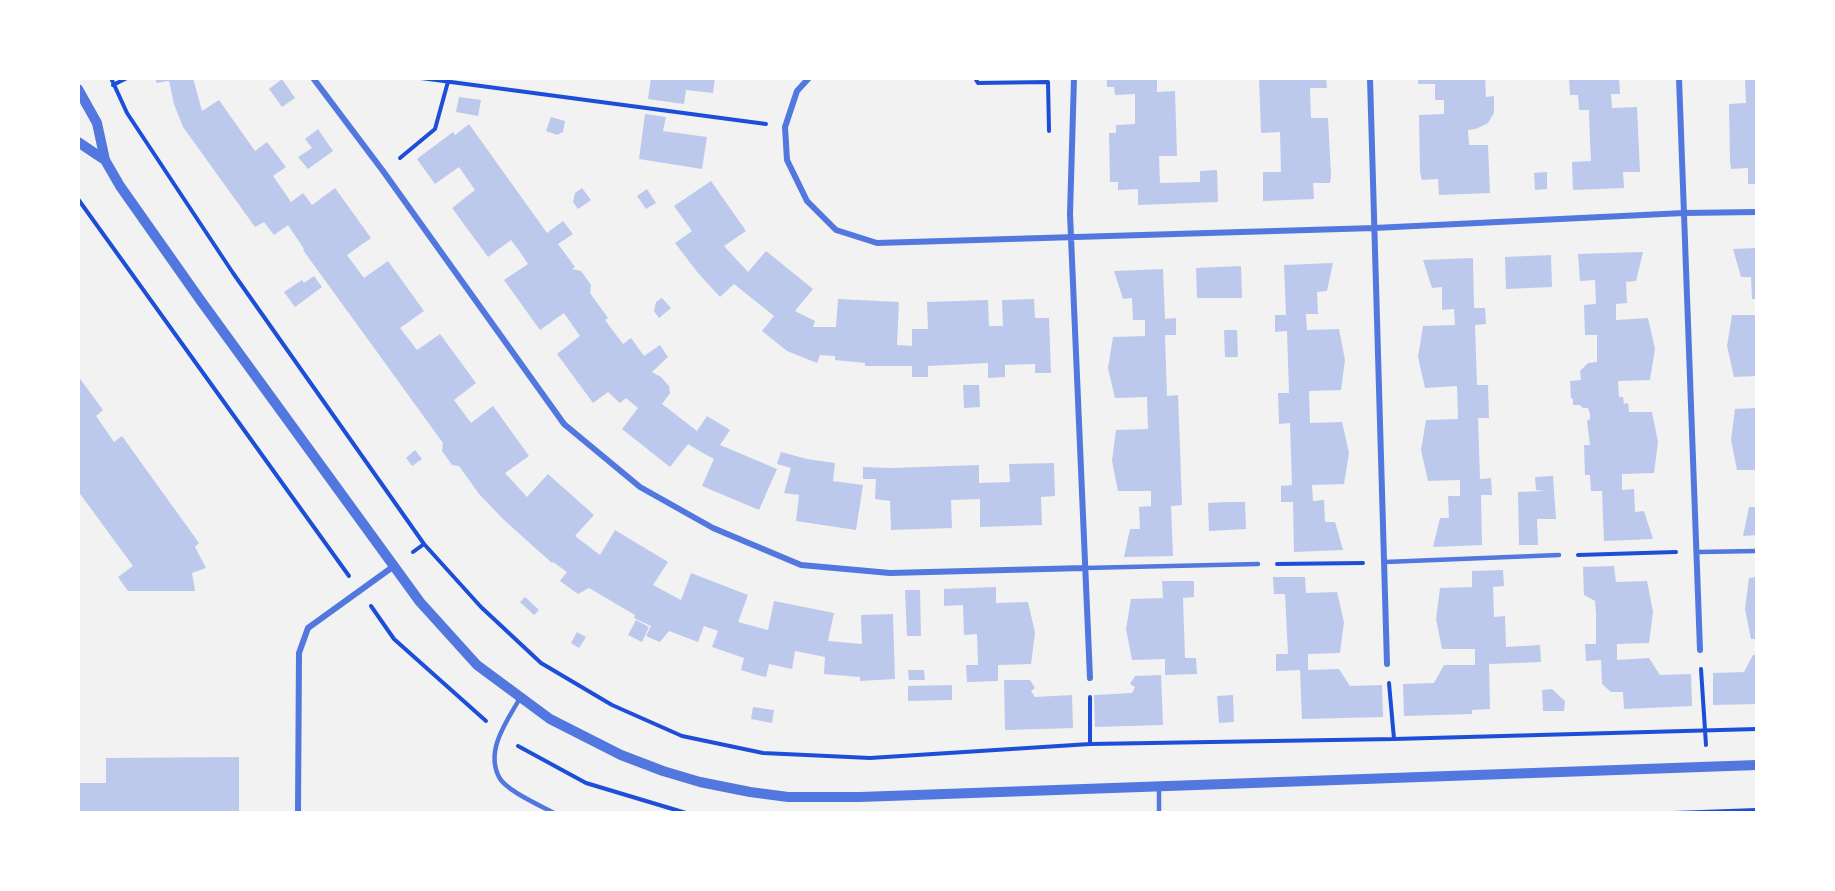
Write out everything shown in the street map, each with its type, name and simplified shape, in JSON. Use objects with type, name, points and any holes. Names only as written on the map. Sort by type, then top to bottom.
[{"type":"street","points":[[314,78],[564,424],[640,487],[713,528],[801,565],[890,573],[1084,568]]},
{"type":"street","points":[[809,78],[797,91],[785,127],[787,160],[807,201],[837,230],[877,243],[1374,228],[1684,213],[1757,212]]},
{"type":"street","points":[[1074,78],[1071,236],[1090,678]]},
{"type":"street","points":[[1370,78],[1387,664]]},
{"type":"street","points":[[1679,78],[1700,650]]},
{"type":"street","points":[[78,89],[97,123],[105,160],[201,301],[420,602],[477,665],[520,698],[550,719],[621,755],[700,782],[788,797],[860,797],[1757,765]]},
{"type":"street","points":[[78,142],[105,160]]},
{"type":"street","points":[[298,813],[299,653],[308,628],[394,566]]},
{"type":"lane","points":[[1698,552],[1757,551]]},
{"type":"lane","points":[[1385,562],[1559,555]]},
{"type":"lane","points":[[1084,568],[1258,564]]},
{"type":"lane","points":[[520,698],[500,734],[494,756],[499,778],[525,799],[554,813]]},
{"type":"lane","points":[[1159,787],[1159,813]]},
{"type":"path","points":[[111,78],[127,113],[233,273],[424,544],[481,608],[542,663],[612,705],[682,736],[763,753],[870,758],[1090,744],[1394,739],[1757,729]]},
{"type":"path","points":[[113,85],[127,78]]},
{"type":"path","points":[[421,78],[785,127]]},
{"type":"path","points":[[975,78],[978,83],[1048,82],[1049,138]]},
{"type":"path","points":[[383,171],[435,129],[449,80]]},
{"type":"path","points":[[1559,555],[1698,552]]},
{"type":"path","points":[[1258,564],[1385,562]]},
{"type":"path","points":[[1700,650],[1705,731]]},
{"type":"path","points":[[1387,664],[1394,739]]},
{"type":"path","points":[[1090,678],[1090,744]]},
{"type":"path","points":[[1673,813],[1757,810]]},
{"type":"building","points":[[156,78],[193,78],[202,111],[219,100],[255,151],[267,142],[286,167],[273,176],[291,202],[303,193],[312,205],[335,188],[371,238],[347,255],[364,278],[388,261],[424,311],[400,328],[417,350],[440,334],[476,383],[454,400],[471,423],[493,406],[529,456],[505,473],[527,497],[548,474],[594,515],[575,536],[600,555],[615,530],[668,562],[653,585],[681,600],[691,573],[748,595],[738,622],[768,630],[774,601],[834,613],[828,641],[862,644],[861,615],[893,614],[895,679],[860,681],[860,677],[824,674],[825,657],[795,651],[792,669],[769,664],[766,677],[757,675],[741,670],[744,658],[712,647],[718,631],[704,626],[698,642],[669,631],[660,642],[646,636],[651,626],[634,618],[635,615],[589,588],[578,594],[560,581],[567,572],[552,563],[504,520],[479,494],[459,466],[452,465],[442,451],[443,443],[303,250],[288,225],[274,235],[264,222],[255,227],[183,127],[174,104],[169,81],[156,83]]},
{"type":"building","points":[[651,78],[715,78],[713,93],[686,90],[684,104],[648,99]]},
{"type":"building","points":[[1107,78],[1157,78],[1157,92],[1175,91],[1177,156],[1159,156],[1160,183],[1200,182],[1200,171],[1217,170],[1218,202],[1138,205],[1138,189],[1118,190],[1118,182],[1110,182],[1109,133],[1116,133],[1116,125],[1135,124],[1135,94],[1115,95],[1114,87],[1107,87]]},
{"type":"building","points":[[1259,78],[1326,78],[1327,88],[1310,88],[1311,118],[1328,118],[1331,175],[1330,183],[1313,183],[1314,199],[1263,201],[1263,172],[1281,172],[1280,132],[1261,133]]},
{"type":"building","points":[[1418,78],[1485,78],[1486,97],[1494,96],[1494,113],[1488,123],[1468,130],[1469,145],[1488,145],[1490,193],[1439,195],[1438,179],[1422,180],[1419,115],[1444,114],[1444,100],[1435,100],[1435,84],[1418,84]]},
{"type":"building","points":[[1569,78],[1619,78],[1620,94],[1611,94],[1612,108],[1637,107],[1640,172],[1623,172],[1624,188],[1573,190],[1572,162],[1591,161],[1589,110],[1579,110],[1578,95],[1570,95]]},
{"type":"building","points":[[1745,78],[1757,78],[1757,184],[1748,184],[1748,168],[1731,169],[1730,161],[1729,104],[1746,103]]},
{"type":"building","points":[[282,79],[295,98],[282,107],[269,89]]},
{"type":"building","points":[[459,97],[481,100],[478,116],[456,112]]},
{"type":"building","points":[[645,114],[666,117],[663,131],[707,137],[702,169],[639,159]]},
{"type":"building","points":[[551,117],[565,121],[563,132],[557,135],[546,131]]},
{"type":"building","points":[[469,124],[547,233],[563,221],[573,234],[558,244],[575,267],[572,269],[581,271],[591,285],[590,293],[608,318],[605,320],[623,344],[631,338],[644,356],[660,345],[668,357],[652,372],[661,377],[669,386],[670,393],[662,404],[697,431],[707,416],[730,430],[720,445],[777,469],[759,510],[702,486],[714,459],[688,444],[670,467],[622,429],[638,408],[626,398],[620,403],[608,392],[593,403],[557,354],[580,336],[564,313],[540,330],[504,280],[528,264],[520,252],[511,240],[488,257],[452,208],[475,190],[459,167],[435,184],[417,159],[453,132],[455,135]]},
{"type":"building","points":[[318,129],[333,151],[308,169],[298,157],[312,148],[305,139]]},
{"type":"building","points":[[1547,172],[1547,189],[1535,190],[1534,173]]},
{"type":"building","points":[[711,181],[746,231],[724,246],[748,272],[766,251],[813,289],[795,311],[815,321],[813,327],[836,327],[838,299],[899,302],[897,345],[912,346],[912,329],[928,329],[927,302],[988,300],[989,326],[1003,326],[1002,300],[1034,299],[1035,318],[1049,318],[1051,373],[1035,373],[1035,364],[1005,365],[1005,377],[988,378],[988,363],[928,366],[928,377],[912,377],[912,366],[865,366],[865,363],[835,360],[835,356],[820,355],[817,363],[787,351],[762,331],[774,316],[734,284],[720,297],[675,243],[692,231],[674,206]]},
{"type":"building","points":[[582,188],[591,200],[578,209],[573,202],[575,193]]},
{"type":"building","points":[[647,189],[656,203],[646,209],[637,196]]},
{"type":"building","points":[[1757,248],[1757,299],[1752,299],[1751,277],[1741,277],[1733,249]]},
{"type":"building","points":[[1643,252],[1636,281],[1626,282],[1627,303],[1616,304],[1616,320],[1648,318],[1655,349],[1650,380],[1618,381],[1619,397],[1623,397],[1624,404],[1628,403],[1629,412],[1652,412],[1658,442],[1654,473],[1622,474],[1622,490],[1634,489],[1635,512],[1644,511],[1653,539],[1604,541],[1602,491],[1591,491],[1590,475],[1585,475],[1584,445],[1590,445],[1587,421],[1590,419],[1590,414],[1588,408],[1573,405],[1571,398],[1570,381],[1581,380],[1580,371],[1588,363],[1597,362],[1597,335],[1585,335],[1584,305],[1596,304],[1595,280],[1580,281],[1578,254]]},
{"type":"building","points":[[1551,255],[1552,287],[1506,289],[1505,257]]},
{"type":"building","points":[[1473,258],[1474,308],[1485,308],[1486,324],[1475,325],[1477,385],[1488,385],[1489,418],[1478,418],[1480,479],[1491,478],[1492,495],[1481,495],[1482,545],[1433,547],[1440,518],[1449,518],[1448,496],[1460,496],[1460,480],[1428,481],[1421,450],[1426,420],[1458,419],[1457,386],[1425,388],[1418,357],[1423,326],[1455,325],[1454,309],[1442,310],[1442,287],[1432,288],[1423,260]]},
{"type":"building","points":[[1333,263],[1327,291],[1317,292],[1318,314],[1306,314],[1307,330],[1339,329],[1345,360],[1341,390],[1309,391],[1310,423],[1342,422],[1349,453],[1344,484],[1312,485],[1313,501],[1324,500],[1325,522],[1335,522],[1343,550],[1294,552],[1293,502],[1281,502],[1281,486],[1292,485],[1290,423],[1279,424],[1278,393],[1289,393],[1287,331],[1275,332],[1275,315],[1286,315],[1284,265]]},
{"type":"building","points":[[1241,266],[1242,298],[1197,298],[1196,268]]},
{"type":"building","points":[[1163,269],[1165,319],[1176,318],[1176,335],[1165,335],[1167,396],[1178,395],[1182,505],[1171,506],[1173,556],[1124,557],[1130,529],[1140,529],[1139,507],[1151,506],[1151,491],[1118,491],[1112,461],[1116,430],[1148,429],[1147,397],[1115,398],[1108,368],[1113,337],[1145,336],[1145,320],[1133,320],[1132,298],[1123,299],[1114,271]]},
{"type":"building","points":[[314,276],[322,287],[295,307],[284,292],[302,280],[304,283]]},
{"type":"building","points":[[662,298],[671,308],[659,318],[654,311],[656,302]]},
{"type":"building","points":[[1732,315],[1757,315],[1757,376],[1734,377],[1727,346]]},
{"type":"building","points":[[1224,330],[1237,330],[1238,357],[1225,357]]},
{"type":"building","points":[[78,376],[103,410],[96,416],[114,442],[122,436],[199,543],[195,547],[206,568],[192,573],[195,591],[128,591],[118,577],[133,566],[78,491]]},
{"type":"building","points":[[963,385],[979,385],[980,407],[964,408]]},
{"type":"building","points":[[1757,408],[1757,470],[1737,470],[1731,440],[1735,409]]},
{"type":"building","points":[[415,450],[422,459],[412,466],[406,458]]},
{"type":"building","points":[[781,452],[835,463],[833,481],[863,485],[856,530],[796,521],[799,495],[784,493],[791,468],[777,464]]},
{"type":"building","points":[[1054,463],[1055,496],[1041,497],[1042,525],[980,527],[980,499],[951,500],[952,528],[891,530],[890,501],[875,499],[876,479],[863,479],[863,467],[979,465],[979,483],[1010,482],[1009,464]]},
{"type":"building","points":[[1553,476],[1556,519],[1537,519],[1538,545],[1519,545],[1518,492],[1544,491],[1536,490],[1535,477]]},
{"type":"building","points":[[1245,502],[1246,529],[1209,531],[1208,503]]},
{"type":"building","points":[[1749,507],[1757,507],[1757,535],[1743,536]]},
{"type":"building","points":[[1614,566],[1616,582],[1647,581],[1653,612],[1649,643],[1617,644],[1617,660],[1649,658],[1660,675],[1691,674],[1692,706],[1624,709],[1623,692],[1611,692],[1602,684],[1601,660],[1586,661],[1585,644],[1596,644],[1596,614],[1595,601],[1584,595],[1583,567]]},
{"type":"building","points":[[1503,570],[1504,586],[1493,587],[1494,617],[1505,616],[1506,647],[1540,645],[1541,662],[1489,664],[1490,709],[1472,710],[1472,714],[1404,716],[1403,684],[1434,683],[1444,665],[1475,665],[1475,649],[1442,649],[1436,619],[1440,588],[1472,587],[1472,571]]},
{"type":"building","points":[[1273,577],[1305,577],[1306,593],[1337,592],[1344,622],[1340,653],[1308,654],[1308,670],[1339,669],[1350,686],[1382,685],[1383,717],[1302,719],[1300,670],[1276,671],[1276,654],[1288,654],[1285,594],[1274,594]]},
{"type":"building","points":[[1757,577],[1757,639],[1751,639],[1745,609],[1749,578]]},
{"type":"building","points":[[1162,581],[1194,581],[1194,597],[1183,598],[1185,658],[1196,658],[1197,674],[1165,675],[1165,659],[1132,660],[1126,629],[1131,599],[1163,598]]},
{"type":"building","points":[[996,587],[996,603],[1028,602],[1035,633],[1031,664],[998,665],[998,681],[967,682],[966,665],[978,665],[977,634],[964,635],[963,605],[944,606],[944,589]]},
{"type":"building","points":[[905,590],[920,590],[921,636],[907,636]]},
{"type":"building","points":[[525,597],[539,610],[534,615],[520,602]]},
{"type":"building","points":[[636,620],[649,627],[642,642],[628,635]]},
{"type":"building","points":[[577,632],[586,637],[579,648],[571,643]]},
{"type":"building","points":[[1753,655],[1757,655],[1757,704],[1713,705],[1713,673],[1744,672]]},
{"type":"building","points":[[908,670],[924,670],[925,680],[909,680]]},
{"type":"building","points":[[1161,675],[1163,725],[1095,727],[1094,695],[1132,693],[1135,687],[1130,684],[1135,676]]},
{"type":"building","points":[[1004,680],[1030,680],[1035,688],[1031,691],[1035,697],[1072,695],[1073,728],[1005,730]]},
{"type":"building","points":[[952,685],[952,700],[908,701],[908,686]]},
{"type":"building","points":[[1552,689],[1565,701],[1564,711],[1543,711],[1542,690]]},
{"type":"building","points":[[1233,695],[1234,722],[1219,723],[1217,696]]},
{"type":"building","points":[[753,707],[774,710],[772,723],[751,719]]},
{"type":"building","points":[[239,757],[239,813],[78,813],[78,783],[106,783],[106,758]]}]
